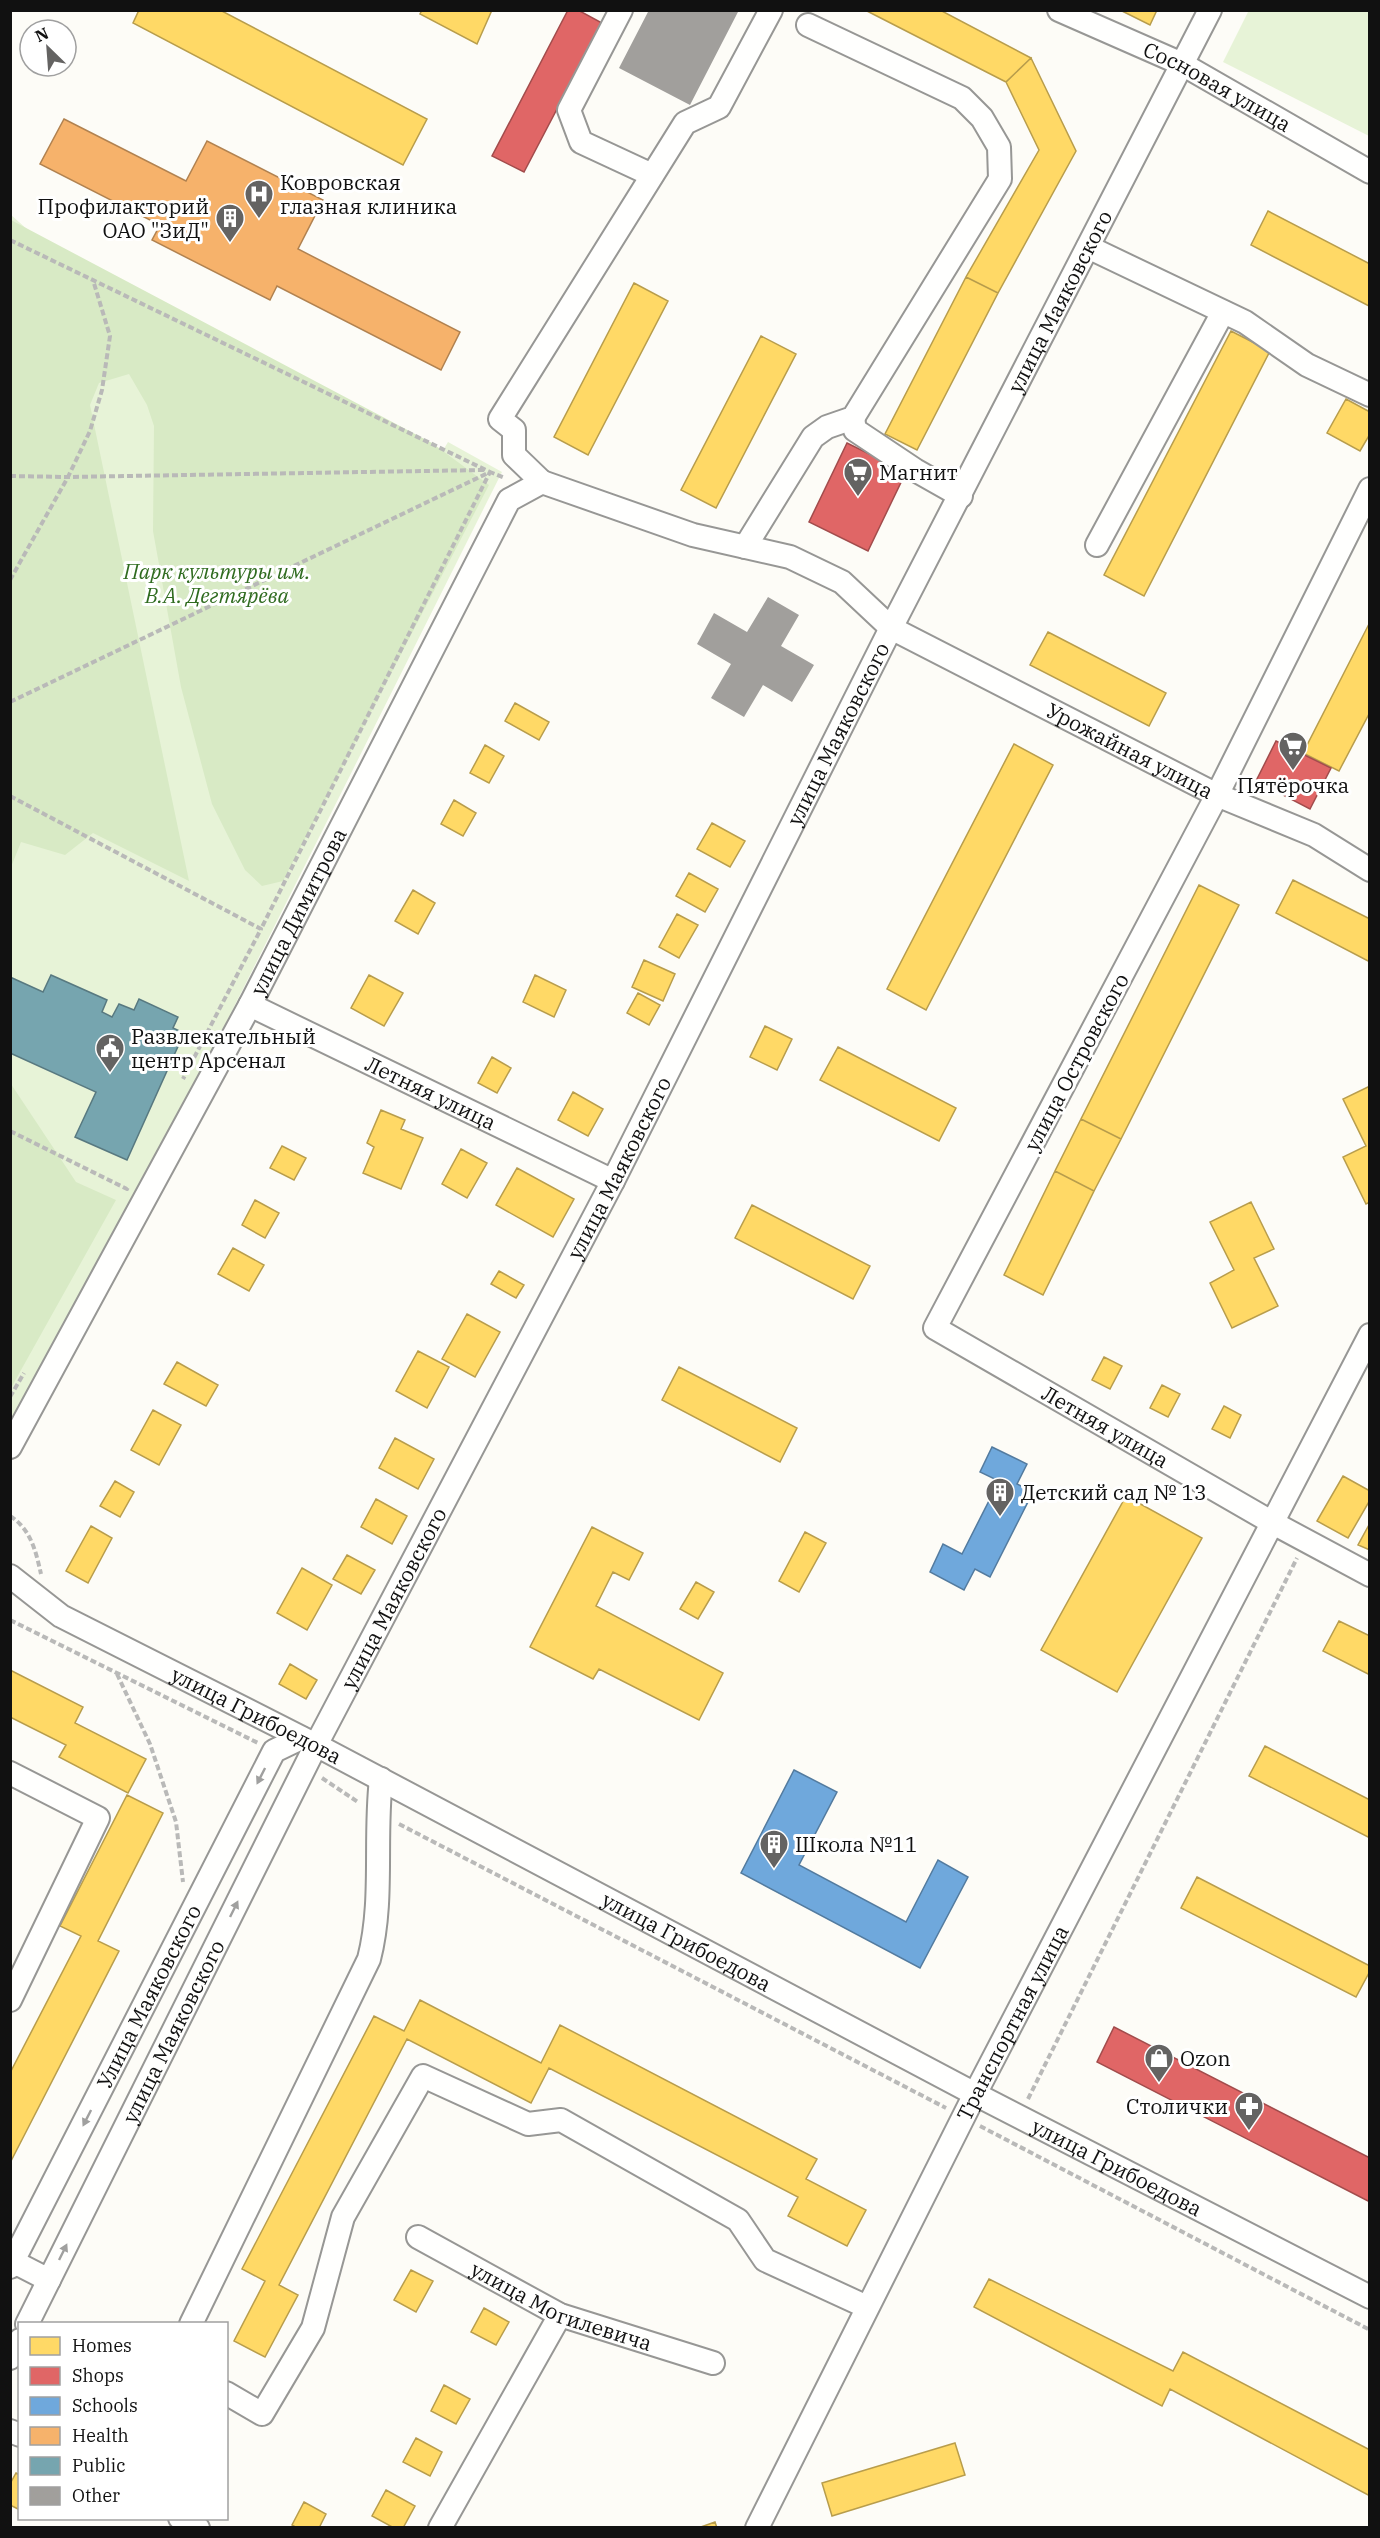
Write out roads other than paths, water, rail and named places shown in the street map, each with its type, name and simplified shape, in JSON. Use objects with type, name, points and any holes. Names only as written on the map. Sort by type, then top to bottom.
[{"type":"street","points":[[621,10],[569,110],[581,142],[652,175]]},
{"type":"street","points":[[536,485],[514,455],[514,430],[500,419],[685,123],[720,107],[771,10]]},
{"type":"street","name":"Сосновая улица","points":[[1059,10],[1182,64],[1370,172]]},
{"type":"street","name":"улица Маяковского","points":[[28,2322],[305,1767],[308,1741],[613,1181],[891,628],[1210,10]]},
{"type":"street","points":[[745,547],[813,437],[827,427],[853,418],[1000,179],[999,147],[982,118],[962,98],[808,25]]},
{"type":"street","points":[[1089,247],[1245,322],[1307,364],[1370,395]]},
{"type":"street","points":[[1097,545],[1223,312]]},
{"type":"street","points":[[853,418],[855,430],[915,470],[961,496]]},
{"type":"street","name":"улица Димитрова","points":[[10,1447],[250,1005],[509,500],[536,485]]},
{"type":"street","name":"Урожайная улица","points":[[536,485],[693,535],[790,557],[842,582],[891,628],[1217,795],[1314,835],[1370,870]]},
{"type":"street","name":"улица Островского","points":[[935,1329],[1217,795],[1370,489]]},
{"type":"street","name":"Летняя улица","points":[[250,1005],[613,1181]]},
{"type":"street","name":"Летняя улица","points":[[935,1329],[1273,1523],[1370,1575]]},
{"type":"street","name":"Транспортная улица","points":[[757,2528],[963,2117],[1370,1335]]},
{"type":"street","name":"улица Грибоедова","points":[[10,1576],[62,1616],[381,1779],[975,2094],[1370,2297]]},
{"type":"street","name":"Улица Маяковского","points":[[12,2263],[262,1749],[308,1741]]},
{"type":"street","points":[[10,1773],[98,1818],[10,2000]]},
{"type":"street","points":[[192,2322],[369,1959],[376,1929],[377,1812],[381,1779]]},
{"type":"street","points":[[228,2394],[262,2414],[313,2328],[343,2217],[423,2076],[528,2124],[561,2120],[738,2220],[765,2260],[867,2307]]},
{"type":"street","name":"улица Могилевича","points":[[418,2237],[560,2314],[713,2363]]},
{"type":"street","points":[[12,2263],[49,2280]]},
{"type":"street","points":[[440,2528],[560,2314]]},
{"type":"street","points":[[10,2358],[18,2344]]},
{"type":"street","points":[[184,2520],[198,2528]]},
{"type":"place","name":"Ковровская глазная клиника","points":[[259,220]]},
{"type":"place","name":"Профилакторий ОАО \"ЗиД\"","points":[[230,244]]},
{"type":"place","name":"Магнит","points":[[858,498]]},
{"type":"place","name":"Пятёрочка","points":[[1293,772]]},
{"type":"place","name":"Развлекательный центр Арсенал","points":[[110,1074]]},
{"type":"place","name":"Детский сад № 13","points":[[1000,1518]]},
{"type":"place","name":"Школа №11","points":[[774,1870]]},
{"type":"place","name":"Ozon","points":[[1159,2084]]},
{"type":"place","name":"Столички","points":[[1249,2132]]},
{"type":"park label","name":"Парк культуры им. В.А. Дегтярёва","points":[[217,583]]}]
